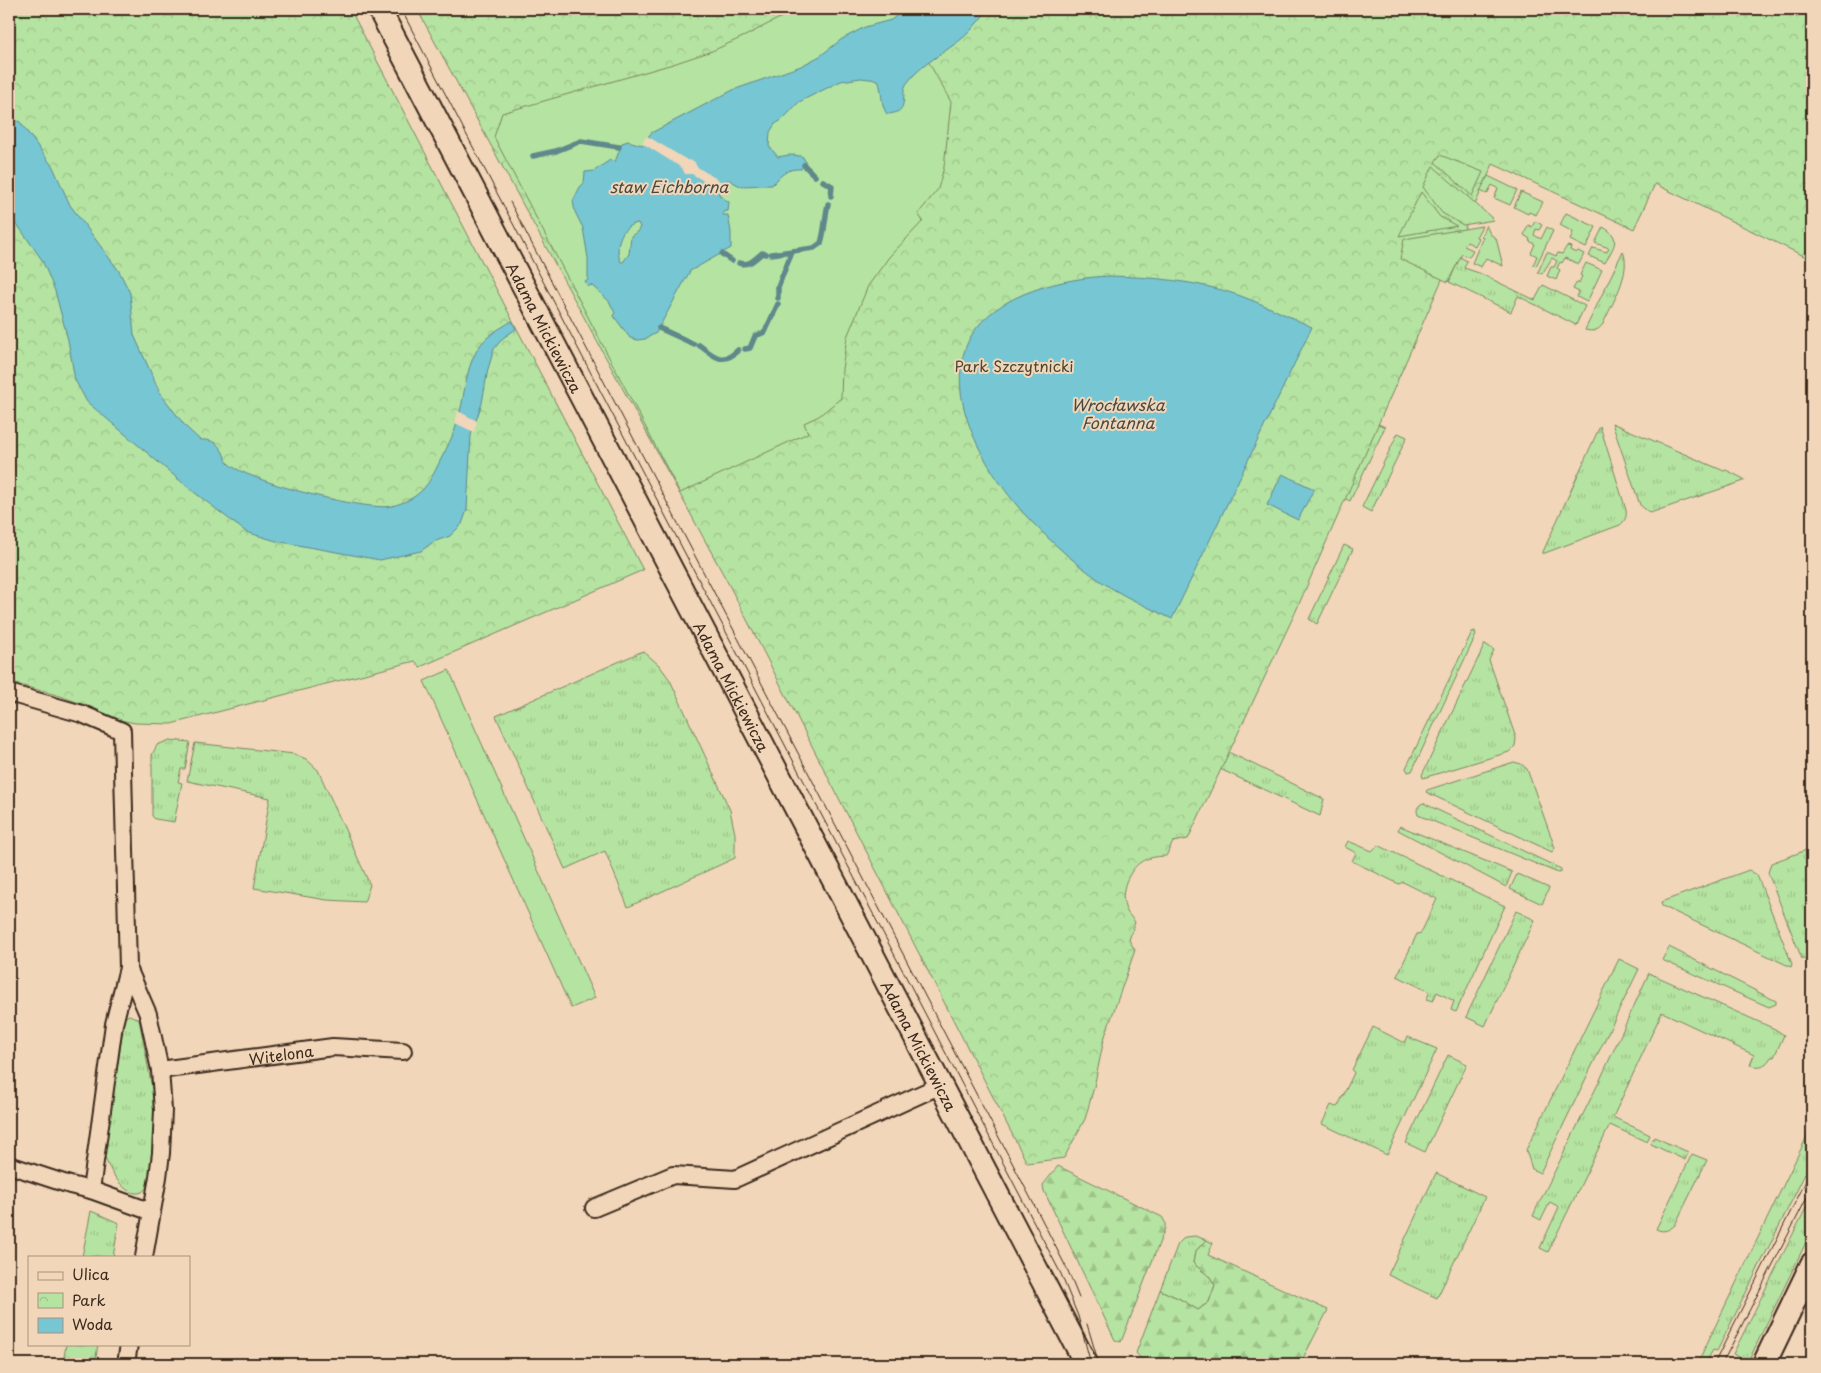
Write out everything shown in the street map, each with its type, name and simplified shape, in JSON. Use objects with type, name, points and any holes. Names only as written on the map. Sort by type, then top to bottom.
[{"type":"main road","name":"Adama Mickiewicza","points":[[379,9],[1086,1364]]},
{"type":"main road","points":[[1764,1364],[1812,1264]]},
{"type":"street","points":[[9,693],[82,714],[122,731],[128,968],[114,1024],[91,1190]]},
{"type":"street","points":[[128,968],[148,1014],[160,1070],[163,1110],[161,1153],[144,1256]]},
{"type":"street","name":"Witelona","points":[[160,1070],[324,1048],[402,1051]]},
{"type":"street","points":[[594,1208],[673,1175],[735,1179],[940,1085]]},
{"type":"street","points":[[9,1165],[91,1190],[152,1212]]},
{"type":"street","points":[[126,1364],[129,1346]]},
{"type":"green space","points":[[9,9],[350,9],[643,570],[420,667],[415,661],[171,724],[135,723],[115,719],[96,709],[60,696],[9,682]]},
{"type":"green space","name":"Park Szczytnicki","points":[[417,9],[1812,9],[1812,260],[1655,184],[1634,229],[1493,164],[1295,613],[1188,839],[1173,842],[1166,856],[1146,859],[1141,862],[1129,875],[1126,882],[1124,903],[1127,912],[1135,922],[1129,940],[1135,950],[1104,1039],[1085,1119],[1064,1158],[1027,1163],[728,583]]},
{"type":"green space","points":[[797,9],[899,9],[951,102],[944,167],[938,189],[918,214],[923,221],[889,257],[868,286],[847,337],[842,369],[841,398],[819,416],[804,423],[808,433],[680,493],[494,137],[502,113],[712,51]]},
{"type":"green space","points":[[1440,155],[1483,172],[1472,196],[1435,162]]},
{"type":"green space","points":[[1433,166],[1494,220],[1463,225],[1442,213],[1423,187]]},
{"type":"green space","points":[[1488,176],[1517,190],[1510,205],[1494,198],[1498,189],[1492,185],[1487,194],[1480,191]]},
{"type":"green space","points":[[1421,192],[1440,217],[1457,226],[1399,236]]},
{"type":"green space","points":[[1521,192],[1543,202],[1536,215],[1529,212],[1528,214],[1514,207]]},
{"type":"green space","points":[[1566,213],[1596,227],[1586,248],[1570,240],[1573,232],[1560,225]]},
{"type":"green space","points":[[1535,221],[1542,225],[1539,230],[1536,229],[1534,235],[1541,239],[1547,227],[1553,231],[1536,266],[1533,265],[1537,256],[1531,253],[1535,244],[1524,235],[1528,225],[1532,227]]},
{"type":"green space","points":[[1486,225],[1490,234],[1496,238],[1503,266],[1486,258],[1481,267],[1472,263]]},
{"type":"green space","points":[[1482,226],[1476,237],[1479,238],[1475,246],[1467,242],[1464,246],[1473,250],[1469,257],[1462,254],[1448,282],[1400,259],[1404,239]]},
{"type":"green space","points":[[1603,227],[1615,239],[1615,243],[1605,263],[1589,256],[1593,248],[1607,252],[1609,248],[1595,243]]},
{"type":"green space","points":[[1567,246],[1571,247],[1570,250],[1576,253],[1578,251],[1584,254],[1579,264],[1565,258],[1557,268],[1560,270],[1556,280],[1547,276],[1551,267],[1554,267],[1557,261],[1552,258],[1542,274],[1538,272],[1547,252],[1556,256],[1558,253],[1562,254]]},
{"type":"green space","points":[[1623,251],[1625,269],[1616,297],[1603,324],[1595,330],[1585,330]]},
{"type":"green space","points":[[1460,257],[1467,261],[1464,268],[1479,273],[1535,300],[1543,285],[1585,306],[1576,325],[1518,296],[1511,312],[1449,282]]},
{"type":"green space","points":[[1586,263],[1602,270],[1587,302],[1577,297],[1579,292],[1573,289],[1577,282],[1579,283],[1582,276],[1580,275]]},
{"type":"green space","points":[[1367,419],[1385,427],[1350,501],[1332,492]]},
{"type":"green space","points":[[1612,423],[1724,471],[1726,470],[1744,479],[1744,481],[1650,513],[1640,505]]},
{"type":"green space","points":[[1600,426],[1626,510],[1625,519],[1620,525],[1542,554]]},
{"type":"green space","points":[[1398,433],[1407,437],[1371,512],[1362,507]]},
{"type":"green space","points":[[1344,545],[1353,549],[1317,624],[1309,619]]},
{"type":"green space","points":[[1475,631],[1476,635],[1412,771],[1408,772],[1406,768],[1472,632]]},
{"type":"green space","points":[[1485,644],[1494,650],[1489,660],[1516,738],[1515,746],[1509,752],[1423,778],[1422,775]]},
{"type":"green space","points":[[643,651],[659,665],[670,680],[730,810],[735,834],[735,858],[628,907],[605,851],[565,869],[496,716]]},
{"type":"green space","points":[[449,670],[595,998],[571,1008],[424,681]]},
{"type":"green space","points":[[170,740],[190,742],[185,769],[181,769],[178,782],[182,783],[174,822],[155,819],[152,816],[152,755],[157,745]]},
{"type":"green space","points":[[195,743],[294,754],[306,759],[318,770],[370,885],[364,902],[327,900],[254,888],[270,798],[187,781]]},
{"type":"green space","points":[[1216,746],[1324,799],[1320,816],[1220,769]]},
{"type":"green space","points":[[1514,762],[1521,764],[1527,769],[1555,848],[1552,852],[1426,792],[1427,790]]},
{"type":"green space","points":[[1423,803],[1561,869],[1561,872],[1558,873],[1418,815],[1417,808]]},
{"type":"green space","points":[[1400,826],[1512,872],[1506,887],[1398,830]]},
{"type":"green space","points":[[1348,841],[1372,851],[1378,845],[1505,906],[1456,1012],[1451,1010],[1454,1001],[1437,992],[1433,1001],[1426,999],[1429,994],[1428,991],[1397,976],[1417,934],[1421,933],[1437,899],[1403,882],[1399,884],[1352,861],[1356,853],[1345,847]]},
{"type":"green space","points":[[1812,848],[1812,946],[1806,960],[1802,959],[1768,873],[1771,863]]},
{"type":"green space","points":[[1749,870],[1757,875],[1792,964],[1791,967],[1662,906],[1661,902]]},
{"type":"green space","points":[[1517,874],[1549,888],[1542,904],[1510,889]]},
{"type":"green space","points":[[1516,911],[1535,920],[1485,1026],[1466,1017]]},
{"type":"green space","points":[[1669,947],[1776,1001],[1776,1004],[1769,1007],[1662,960]]},
{"type":"green space","points":[[1619,959],[1639,969],[1540,1173],[1532,1169],[1526,1150]]},
{"type":"green space","points":[[1649,973],[1775,1029],[1784,1035],[1774,1057],[1771,1057],[1760,1066],[1754,1066],[1750,1065],[1754,1055],[1662,1012],[1613,1117],[1650,1135],[1647,1142],[1610,1125],[1548,1252],[1540,1248],[1559,1207],[1550,1202],[1541,1220],[1533,1216],[1600,1080]]},
{"type":"green space","points":[[129,1015],[139,1019],[153,1093],[154,1129],[149,1182],[147,1187],[140,1193],[130,1191],[119,1182],[109,1168],[103,1148],[124,1018]]},
{"type":"green space","points":[[1373,1027],[1403,1042],[1408,1037],[1437,1049],[1387,1155],[1322,1124],[1331,1105],[1338,1106],[1354,1073],[1352,1070]]},
{"type":"green space","points":[[1448,1055],[1467,1064],[1425,1152],[1406,1143]]},
{"type":"green space","points":[[1812,1126],[1812,1160],[1717,1351],[1713,1350],[1705,1364],[1697,1364]]},
{"type":"green space","points":[[1654,1137],[1688,1152],[1685,1160],[1651,1144]]},
{"type":"green space","points":[[1692,1154],[1707,1160],[1675,1225],[1662,1231],[1656,1229]]},
{"type":"green space","points":[[1058,1166],[1162,1217],[1165,1222],[1165,1228],[1121,1342],[1115,1340],[1044,1191],[1043,1185]]},
{"type":"green space","points":[[1436,1173],[1485,1197],[1437,1298],[1388,1275]]},
{"type":"green space","points":[[1812,1196],[1812,1230],[1747,1364],[1737,1364],[1740,1358],[1733,1354]]},
{"type":"green space","points":[[91,1211],[119,1223],[113,1256],[82,1256]]},
{"type":"green space","points":[[1196,1236],[1206,1240],[1195,1252],[1193,1263],[1210,1277],[1215,1285],[1209,1302],[1198,1310],[1160,1290],[1178,1244],[1185,1237]]},
{"type":"green space","points":[[1206,1240],[1213,1243],[1208,1255],[1328,1310],[1300,1364],[1151,1364],[1143,1361],[1136,1353],[1160,1290],[1198,1310],[1209,1302],[1215,1285],[1210,1277],[1193,1263],[1195,1252]]},
{"type":"green space","points":[[66,1346],[98,1346],[95,1364],[63,1364]]},
{"type":"water","name":"staw Eichborna","points":[[905,9],[990,9],[964,37],[913,76],[905,87],[902,107],[895,113],[887,114],[882,102],[878,80],[861,78],[841,81],[799,102],[782,120],[775,124],[770,132],[769,146],[778,157],[800,156],[803,157],[806,163],[801,169],[785,173],[772,185],[740,186],[729,180],[722,182],[717,189],[720,196],[729,202],[728,211],[723,212],[723,215],[728,215],[731,248],[690,271],[656,333],[645,339],[630,338],[613,315],[615,313],[609,301],[591,285],[588,287],[585,282],[588,280],[588,258],[583,228],[575,212],[573,201],[584,183],[585,172],[594,171],[610,160],[615,162],[622,143],[628,141],[642,145],[651,133],[733,90],[801,66],[820,56],[842,39],[865,27],[891,20]],"holes":[[[638,223],[640,227],[631,236],[629,254],[621,262],[618,250],[620,238],[627,228],[632,225]]]},
{"type":"water","points":[[9,117],[20,122],[53,167],[70,205],[119,271],[130,293],[134,335],[160,393],[186,427],[200,440],[209,440],[216,443],[228,463],[258,478],[308,494],[379,507],[392,506],[409,500],[421,491],[430,480],[453,434],[460,414],[467,376],[477,350],[488,337],[512,321],[516,329],[503,338],[494,349],[488,369],[482,403],[471,435],[467,510],[462,524],[450,536],[433,542],[421,551],[380,560],[276,541],[246,532],[190,489],[87,402],[75,380],[68,340],[55,291],[42,260],[19,227],[9,220]]},
{"type":"water","name":"Wrocławska Fontanna","points":[[1109,276],[1142,277],[1207,286],[1257,302],[1312,327],[1172,619],[1100,581],[1067,555],[1027,517],[997,479],[983,456],[964,408],[960,383],[962,359],[971,336],[982,321],[997,309],[1032,291],[1072,280]]},
{"type":"water","points":[[1282,474],[1314,489],[1298,520],[1267,505]]},
{"type":"pier","points":[[647,136],[687,160],[694,161],[697,167],[725,184],[720,191],[692,174],[685,174],[682,168],[642,143]]},
{"type":"pier","points":[[458,411],[477,421],[474,432],[455,423]]},
{"type":"waterway","points":[[533,156],[556,151],[581,141],[619,147]]},
{"type":"waterway","points":[[804,165],[815,176]]},
{"type":"waterway","points":[[823,181],[832,186],[831,196]]},
{"type":"waterway","points":[[771,254],[814,248],[821,243],[828,204]]},
{"type":"waterway","points":[[778,298],[778,287],[792,251]]},
{"type":"waterway","points":[[739,263],[749,263],[762,253],[766,254]]},
{"type":"waterway","points":[[722,254],[732,261]]},
{"type":"waterway","points":[[745,349],[750,348],[755,336],[765,332],[778,304]]},
{"type":"waterway","points":[[659,328],[694,344]]},
{"type":"waterway","points":[[699,345],[718,358],[728,358],[738,350]]},
{"type":"tram line","points":[[401,9],[1061,1274],[1078,1316],[1091,1364]]},
{"type":"tram line","points":[[510,202],[1040,1216],[1068,1271],[1079,1298]]},
{"type":"tram line","points":[[1714,1364],[1812,1169]]},
{"type":"tram line","points":[[1722,1364],[1812,1188]]},
{"type":"tram line","points":[[1087,1324],[1099,1364]]}]
